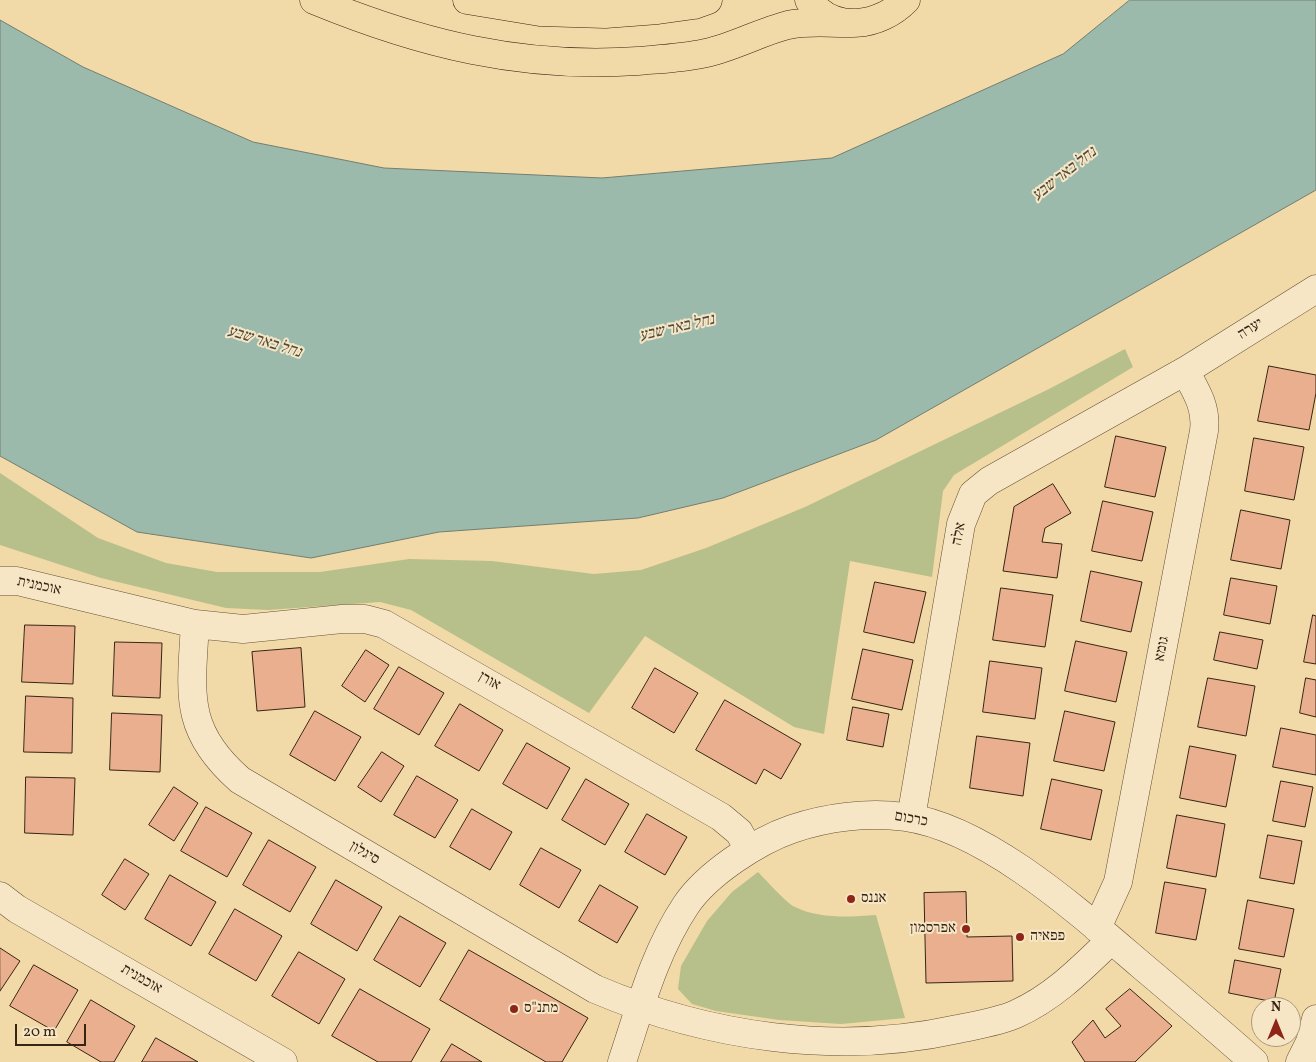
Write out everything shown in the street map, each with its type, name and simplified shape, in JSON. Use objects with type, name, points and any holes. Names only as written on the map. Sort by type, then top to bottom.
[{"type":"main road","points":[[314,0],[373,24],[455,47],[535,61],[606,63],[663,59],[707,53],[749,37],[790,25],[863,23],[880,20],[906,4]]},
{"type":"main road","points":[[467,0],[540,12],[605,14],[676,8],[708,0]]},
{"type":"main road","points":[[809,0],[826,16],[845,23]]},
{"type":"street","name":"יערה","points":[[1185,371],[1316,289]]},
{"type":"street","name":"אלה","points":[[911,818],[961,524],[973,494],[989,481],[1185,371]]},
{"type":"street","name":"גומא","points":[[1104,934],[1118,882],[1204,431],[1206,417],[1203,405],[1185,371]]},
{"type":"street","name":"אוכמנית","points":[[0,581],[17,581],[195,624]]},
{"type":"street","name":"אורן","points":[[195,624],[243,629],[342,619],[365,619],[384,624],[721,816],[739,832],[748,848]]},
{"type":"street","name":"סיגלון","points":[[195,624],[192,686],[194,710],[202,736],[212,752],[240,780],[596,989],[640,1007]]},
{"type":"street","name":"כרכום","points":[[622,1062],[640,1007],[667,936],[688,902],[716,874],[748,848],[780,833],[817,821],[854,816],[911,818],[946,828],[995,853],[1035,880],[1104,934],[1254,1062]]},
{"type":"street","name":"אוכמנית","points":[[0,896],[17,909],[283,1062]]},
{"type":"street","points":[[640,1007],[730,1031],[811,1041],[898,1038],[942,1033],[1015,1015],[1044,999],[1069,980],[1104,934]]},
{"type":"street","points":[[1300,1062],[1310,1042],[1316,1019]]},
{"type":"green space","points":[[1125,349],[1133,367],[954,475],[943,491],[932,577],[850,561],[824,734],[794,727],[645,636],[589,713],[411,610],[380,602],[268,610],[226,608],[101,578],[0,545],[0,473],[98,538],[166,563],[217,572],[320,572],[409,559],[492,561],[594,574],[641,570],[706,548],[805,507],[1049,389]]},
{"type":"green space","points":[[758,872],[786,901],[804,911],[835,916],[876,915],[905,1018],[841,1024],[779,1020],[716,1011],[692,1004],[678,989],[681,966],[707,921],[732,892]]},
{"type":"water","name":"נחל באר שבע","points":[[1130,0],[1316,0],[1316,190],[876,440],[723,498],[638,518],[439,532],[311,558],[137,532],[0,456],[0,20],[83,67],[253,142],[384,168],[602,178],[832,158],[1063,54]]},
{"type":"building","points":[[1269,366],[1316,375],[1316,393],[1309,430],[1258,421]]},
{"type":"building","points":[[1116,436],[1166,447],[1155,497],[1105,487]]},
{"type":"building","points":[[1254,438],[1304,447],[1294,500],[1245,491]]},
{"type":"building","points":[[1053,484],[1071,513],[1045,528],[1042,542],[1062,544],[1057,578],[1003,571],[1014,507]]},
{"type":"building","points":[[1103,501],[1153,512],[1142,561],[1092,551]]},
{"type":"building","points":[[1241,510],[1290,520],[1281,569],[1231,560]]},
{"type":"building","points":[[1091,571],[1142,582],[1131,632],[1081,621]]},
{"type":"building","points":[[1231,578],[1277,586],[1270,624],[1224,615]]},
{"type":"building","points":[[875,582],[926,592],[914,643],[864,632]]},
{"type":"building","points":[[1001,588],[1053,595],[1045,647],[993,640]]},
{"type":"building","points":[[1313,615],[1316,616],[1316,664],[1304,662]]},
{"type":"building","points":[[25,625],[75,626],[73,684],[22,682]]},
{"type":"building","points":[[1220,632],[1263,640],[1257,669],[1214,660]]},
{"type":"building","points":[[1076,641],[1127,652],[1116,702],[1065,691]]},
{"type":"building","points":[[115,642],[162,643],[160,698],[113,696]]},
{"type":"building","points":[[301,648],[305,707],[257,711],[252,652]]},
{"type":"building","points":[[863,649],[913,660],[902,710],[852,699]]},
{"type":"building","points":[[366,650],[389,665],[365,702],[342,686]]},
{"type":"building","points":[[990,661],[1042,668],[1035,719],[983,712]]},
{"type":"building","points":[[399,667],[444,693],[419,735],[374,709]]},
{"type":"building","points":[[655,668],[698,693],[674,733],[632,708]]},
{"type":"building","points":[[1208,678],[1255,686],[1246,736],[1198,727]]},
{"type":"building","points":[[1306,678],[1316,680],[1316,717],[1300,713]]},
{"type":"building","points":[[26,696],[73,698],[72,753],[24,752]]},
{"type":"building","points":[[725,700],[801,744],[781,779],[764,769],[756,784],[696,750]]},
{"type":"building","points":[[460,704],[503,730],[479,771],[435,746]]},
{"type":"building","points":[[853,707],[889,714],[883,747],[847,740]]},
{"type":"building","points":[[315,711],[361,737],[335,781],[290,755]]},
{"type":"building","points":[[1065,711],[1115,722],[1104,771],[1054,761]]},
{"type":"building","points":[[112,713],[162,715],[160,772],[110,770]]},
{"type":"building","points":[[1281,728],[1316,735],[1316,775],[1273,767]]},
{"type":"building","points":[[977,736],[1030,743],[1023,796],[970,788]]},
{"type":"building","points":[[527,743],[570,768],[547,809],[503,784]]},
{"type":"building","points":[[1190,746],[1236,755],[1226,807],[1180,798]]},
{"type":"building","points":[[382,752],[404,766],[381,802],[358,787]]},
{"type":"building","points":[[417,776],[458,800],[435,838],[394,815]]},
{"type":"building","points":[[26,777],[75,778],[73,835],[25,833]]},
{"type":"building","points":[[586,779],[629,804],[605,845],[562,820]]},
{"type":"building","points":[[1052,779],[1102,790],[1091,840],[1041,829]]},
{"type":"building","points":[[1281,781],[1313,787],[1305,827],[1273,821]]},
{"type":"building","points":[[174,787],[198,803],[174,841],[149,825]]},
{"type":"building","points":[[206,807],[252,833],[227,877],[181,851]]},
{"type":"building","points":[[472,809],[512,832],[490,870],[450,847]]},
{"type":"building","points":[[647,814],[687,837],[665,875],[625,852]]},
{"type":"building","points":[[1177,815],[1225,824],[1216,877],[1167,868]]},
{"type":"building","points":[[1268,835],[1302,841],[1294,884],[1260,878]]},
{"type":"building","points":[[269,840],[316,867],[290,912],[243,885]]},
{"type":"building","points":[[541,848],[581,870],[559,908],[520,885]]},
{"type":"building","points":[[125,859],[149,874],[125,910],[102,895]]},
{"type":"building","points":[[170,875],[216,902],[191,946],[145,919]]},
{"type":"building","points":[[336,880],[382,907],[357,951],[311,924]]},
{"type":"building","points":[[1165,882],[1206,889],[1196,940],[1156,933]]},
{"type":"building","points":[[600,885],[638,907],[617,943],[579,921]]},
{"type":"building","points":[[966,892],[967,937],[1012,936],[1013,981],[926,983],[924,893]]},
{"type":"building","points":[[1248,900],[1294,909],[1284,957],[1239,949]]},
{"type":"building","points":[[235,909],[282,936],[256,981],[209,954]]},
{"type":"building","points":[[400,916],[446,943],[420,987],[374,960]]},
{"type":"building","points":[[0,948],[20,961],[0,991]]},
{"type":"building","name":"מתנ\"ס","points":[[469,950],[588,1018],[562,1062],[546,1062],[440,1000]]},
{"type":"building","points":[[299,952],[345,979],[319,1024],[272,996]]},
{"type":"building","points":[[1235,960],[1281,969],[1275,997],[1251,997],[1229,993]]},
{"type":"building","points":[[34,965],[78,990],[54,1031],[10,1006]]},
{"type":"building","points":[[360,989],[430,1029],[411,1062],[378,1062],[332,1036]]},
{"type":"building","points":[[1130,989],[1172,1026],[1135,1062],[1085,1062],[1072,1042],[1093,1020],[1105,1038],[1121,1026],[1106,1009]]},
{"type":"building","points":[[91,1000],[135,1026],[114,1062],[101,1062],[67,1042]]},
{"type":"building","points":[[156,1038],[198,1062],[142,1062]]},
{"type":"building","points":[[452,1044],[482,1062],[441,1062]]},
{"type":"place","name":"אננס","points":[[851,899]]},
{"type":"place","name":"אפרסמון","points":[[966,929]]},
{"type":"place","name":"פפאיה","points":[[1020,937]]},
{"type":"place","name":"מתנ\"ס","points":[[514,1009]]}]
